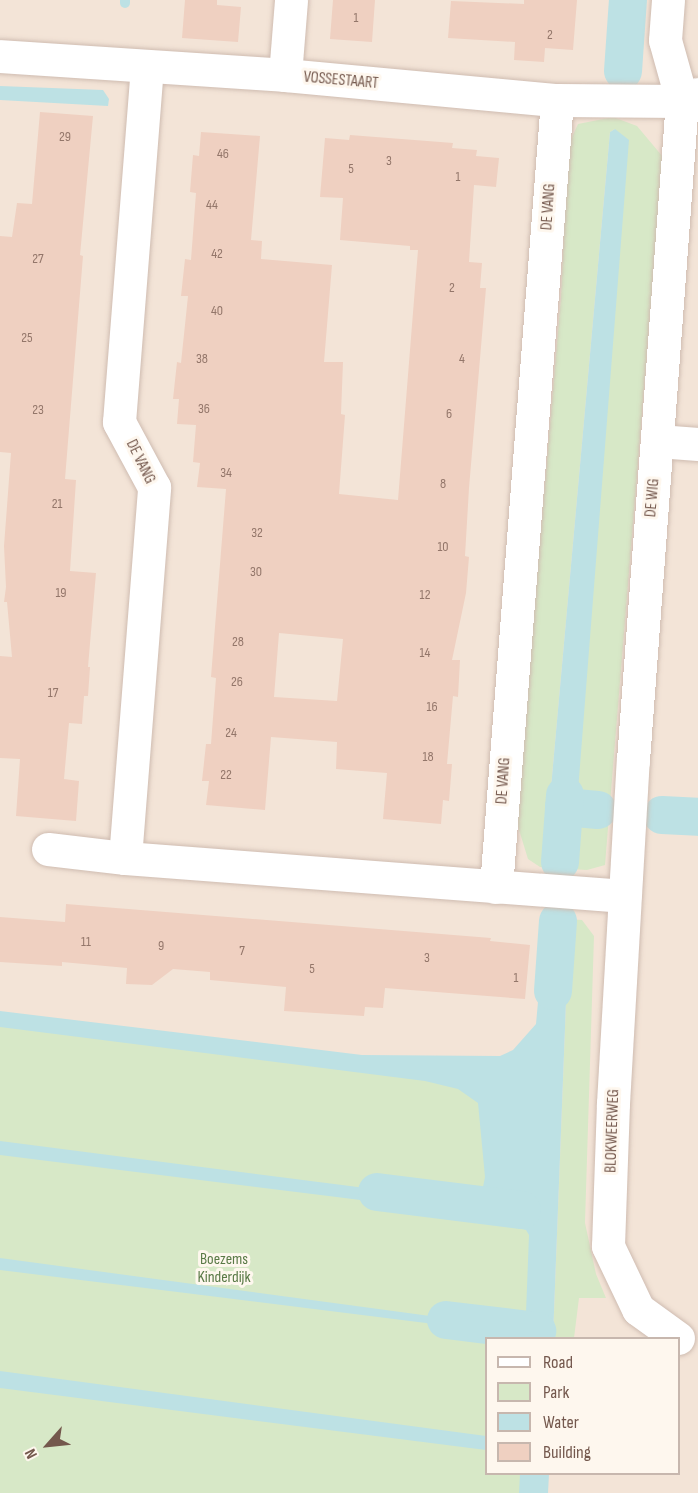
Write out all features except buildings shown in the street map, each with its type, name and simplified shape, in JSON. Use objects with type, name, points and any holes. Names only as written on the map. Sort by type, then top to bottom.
[{"type":"street","points":[[285,75],[291,0]]},
{"type":"street","points":[[668,0],[664,40],[690,97]]},
{"type":"street","name":"VOSSESTAART","points":[[0,56],[147,68],[285,75],[557,100],[690,97]]},
{"type":"street","name":"DE VANG","points":[[124,858],[154,487],[119,422],[147,68]]},
{"type":"street","name":"DE WIG","points":[[625,896],[658,441],[690,97]]},
{"type":"street","name":"DE VANG","points":[[495,887],[557,100]]},
{"type":"street","points":[[658,441],[698,444]]},
{"type":"street","points":[[48,849],[124,858],[625,896]]},
{"type":"street","name":"BLOKWEERWEG","points":[[625,896],[608,1246],[638,1309],[675,1337]]},
{"type":"street","name":"BLOKWEERWEG","points":[[680,1340],[698,1348]]},
{"type":"shaded area","points":[[0,0],[698,0],[698,1493],[533,1493],[535,1475],[680,1475],[680,1337],[542,1337],[0,1031]]},
{"type":"green space","points":[[613,117],[637,126],[663,157],[605,865],[587,870],[540,867],[528,859],[516,820],[561,297],[568,146],[578,124]],"holes":[[[615,129],[552,843],[547,832],[610,132]]]},
{"type":"green space","points":[[554,918],[582,920],[594,936],[585,1223],[596,1274],[606,1298],[579,1298],[574,1337],[553,1337],[568,951],[561,943],[554,940]]},
{"type":"green space","name":"Boezems Kinderdijk","points":[[0,1017],[548,1083],[544,1337],[485,1337],[485,1475],[539,1475],[539,1493],[0,1493]]},
{"type":"water","points":[[621,0],[636,0],[631,53],[623,55],[618,53]]},
{"type":"water","points":[[0,86],[103,90],[109,99],[108,106],[0,100]]},
{"type":"water","points":[[615,129],[629,140],[574,842],[567,846],[552,843],[547,832],[610,132]]},
{"type":"water","points":[[554,940],[561,943],[568,951],[553,1337],[525,1337],[529,1235],[526,1230],[495,1223],[472,1214],[469,1209],[482,1192],[485,1177],[478,1103],[458,1089],[425,1081],[0,1027],[0,1011],[362,1055],[500,1056],[513,1050],[536,1024],[543,947],[547,941]]},
{"type":"water","points":[[0,1141],[428,1196],[425,1208],[0,1155]]},
{"type":"water","points":[[0,1258],[497,1325],[498,1332],[0,1270]]},
{"type":"water","points":[[0,1371],[485,1436],[485,1450],[0,1388]]},
{"type":"water","points":[[520,1475],[549,1475],[548,1493],[519,1493]]},
{"type":"waterway","points":[[623,71],[628,0]]},
{"type":"waterway","points":[[560,862],[565,795]]},
{"type":"waterway","points":[[564,807],[598,810]]},
{"type":"waterway","points":[[662,815],[698,817]]},
{"type":"waterway","points":[[553,991],[558,921]]},
{"type":"waterway","points":[[377,1192],[522,1210]]},
{"type":"waterway","points":[[446,1320],[537,1331]]}]
